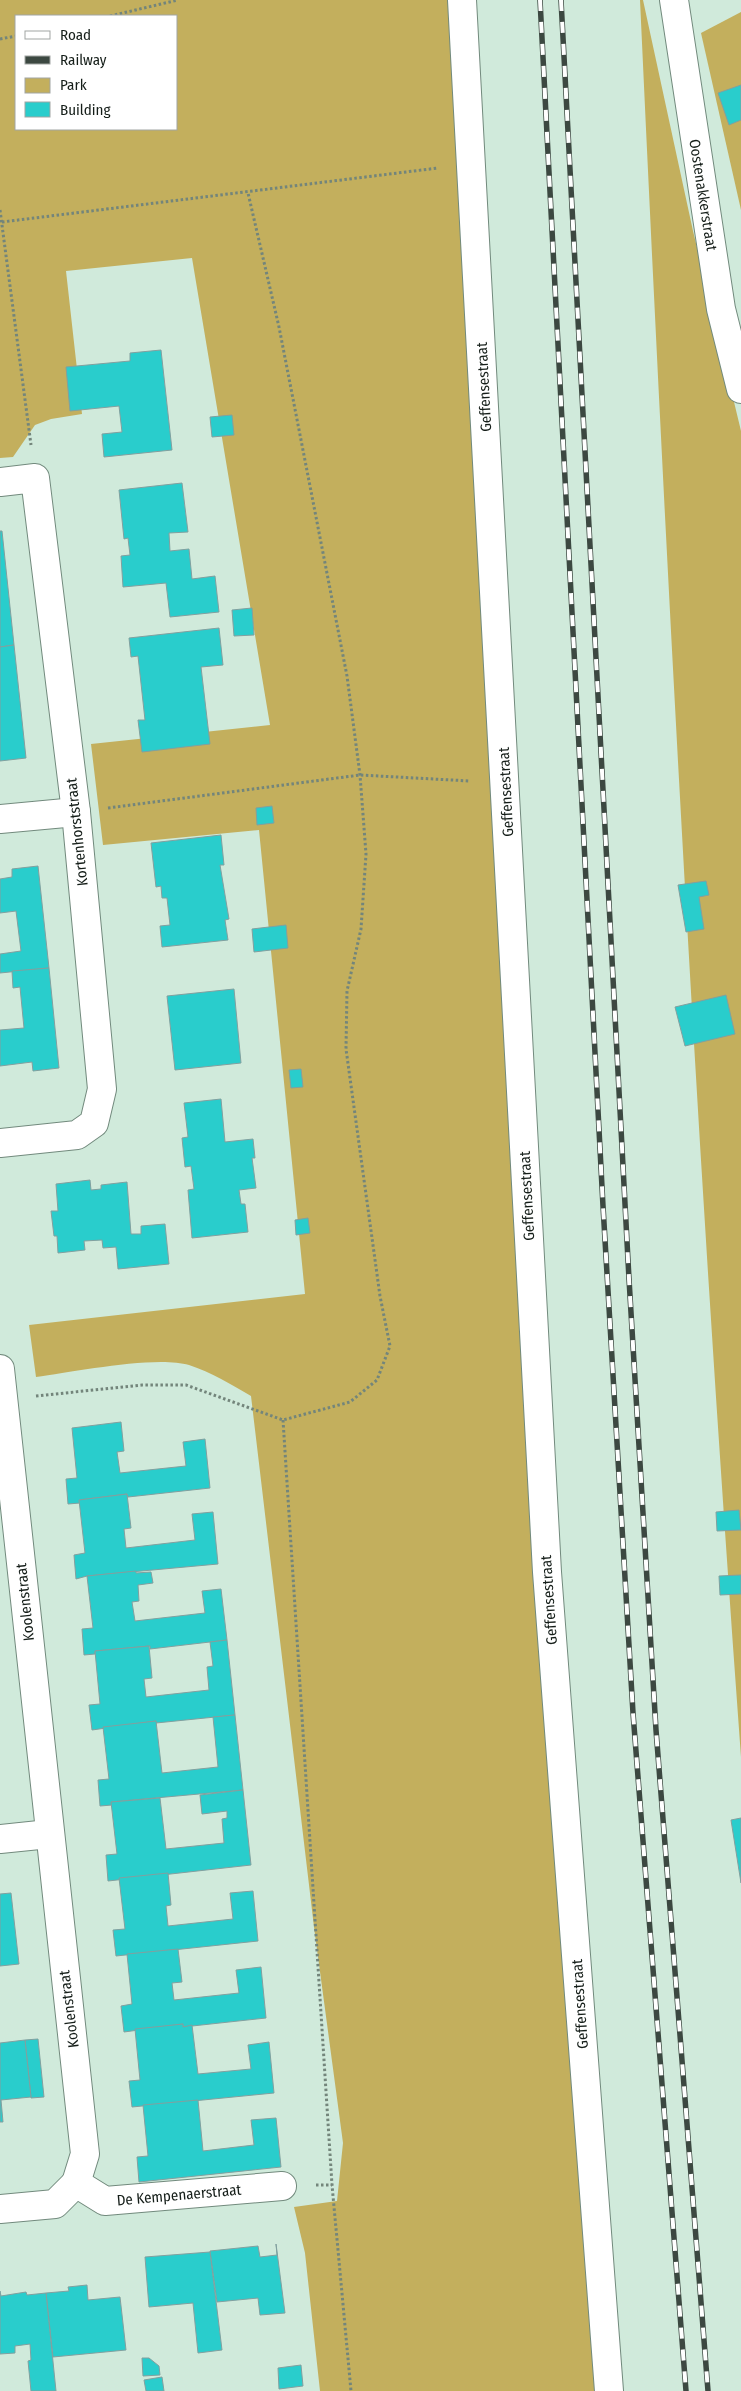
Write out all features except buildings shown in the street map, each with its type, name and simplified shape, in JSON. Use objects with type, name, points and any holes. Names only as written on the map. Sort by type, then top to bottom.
[{"type":"street","name":"Geffensestraat","points":[[462,0],[547,1572],[609,2391]]},
{"type":"street","name":"Oostenakkerstraat","points":[[674,0],[720,309],[741,389]]},
{"type":"street","points":[[0,482],[35,478]]},
{"type":"street","name":"Kortenhorststraat","points":[[0,1143],[77,1135],[94,1123],[102,1089],[76,812],[35,478]]},
{"type":"street","points":[[0,818],[76,812]]},
{"type":"street","name":"Koolenstraat","points":[[0,1369],[4,1400],[8,1518],[49,1834],[85,2154],[76,2183]]},
{"type":"street","points":[[0,1839],[49,1834]]},
{"type":"street","points":[[0,2209],[55,2204],[76,2183]]},
{"type":"street","name":"De Kempenaerstraat","points":[[76,2183],[105,2201],[282,2186]]},
{"type":"path","points":[[114,15],[178,0]]},
{"type":"path","points":[[0,40],[15,36]]},
{"type":"path","points":[[2,222],[472,164]]},
{"type":"path","points":[[4,1400],[142,1385],[186,1385],[283,1420],[350,1402],[376,1380],[390,1346],[380,1296],[346,1049],[347,991],[361,929],[366,854],[360,775],[344,657],[279,327],[248,193]]},
{"type":"path","points":[[0,210],[35,478]]},
{"type":"path","points":[[76,812],[360,775],[505,783]]},
{"type":"path","points":[[283,1420],[332,2175],[351,2391]]},
{"type":"green space","points":[[0,0],[449,0],[599,2391],[320,2391],[305,2253],[294,2207],[337,2201],[343,2143],[314,1927],[251,1396],[205,1371],[174,1362],[114,1365],[36,1377],[29,1325],[305,1294],[259,830],[103,845],[91,744],[270,725],[192,258],[66,271],[82,414],[51,419],[35,425],[13,457],[0,458]]},
{"type":"green space","points":[[640,0],[643,0],[693,231],[741,431],[741,1757],[725,1538],[684,879]]},
{"type":"green space","points":[[741,12],[741,210],[701,33]]},
{"type":"railway","points":[[540,0],[603,1206],[633,1713],[686,2391]]},
{"type":"railway","points":[[561,0],[629,1279],[656,1730],[708,2391]]}]
